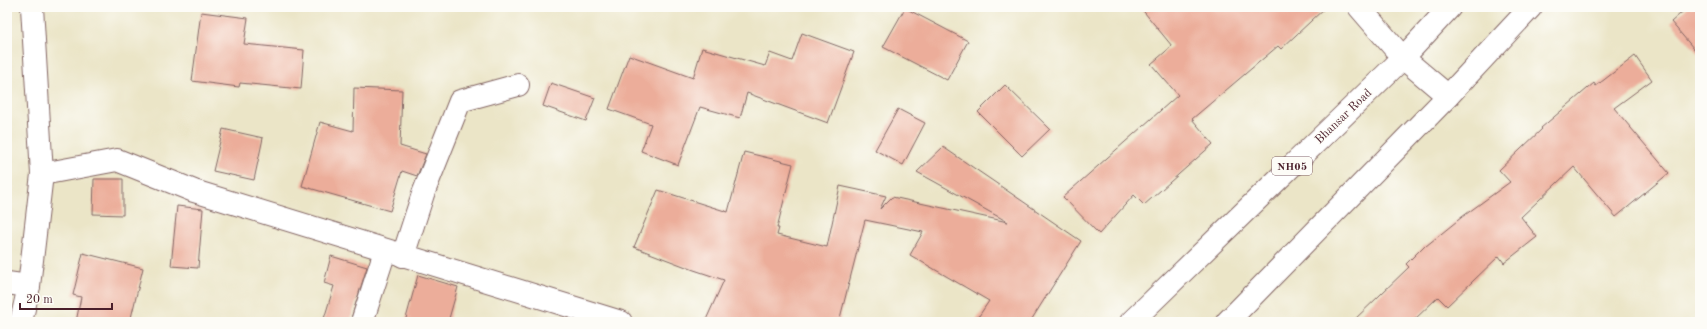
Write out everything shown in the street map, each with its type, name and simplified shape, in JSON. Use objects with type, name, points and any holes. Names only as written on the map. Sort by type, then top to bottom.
[{"type":"main road","points":[[21,322],[29,286],[42,174],[32,7]]},
{"type":"main road","points":[[1358,7],[1403,58],[1448,96]]},
{"type":"main road","name":"Bhansar Road","points":[[1131,322],[1403,58],[1450,7]]},
{"type":"main road","points":[[1227,322],[1448,96],[1531,7]]},
{"type":"main road","points":[[362,322],[423,194],[460,101],[518,85]]},
{"type":"main road","points":[[42,174],[117,160],[194,191],[394,254],[621,322]]},
{"type":"main road","points":[[7,283],[29,286]]},
{"type":"building","points":[[1140,7],[1326,7],[1281,49],[1278,46],[1192,119],[1213,144],[1144,205],[1134,195],[1099,234],[1063,197],[1178,95],[1151,64],[1172,46]]},
{"type":"building","points":[[1688,7],[1700,7],[1700,56],[1671,22]]},
{"type":"building","points":[[905,8],[968,41],[947,80],[883,47]]},
{"type":"building","points":[[201,12],[248,18],[244,44],[304,50],[301,89],[240,83],[239,87],[192,81]]},
{"type":"building","points":[[802,33],[854,52],[828,123],[747,93],[740,118],[700,107],[678,165],[641,151],[651,124],[609,109],[629,55],[693,78],[702,48],[765,66],[770,53],[792,61]]},
{"type":"building","points":[[1635,56],[1652,80],[1614,108],[1669,173],[1616,217],[1574,167],[1521,217],[1537,237],[1504,263],[1499,256],[1447,306],[1438,297],[1412,322],[1352,322],[1409,267],[1406,264],[1425,245],[1426,246],[1462,217],[1510,182],[1499,170],[1542,129],[1541,128],[1594,83],[1596,86]]},
{"type":"building","points":[[551,83],[595,98],[586,121],[543,106]]},
{"type":"building","points":[[1005,85],[1050,129],[1022,156],[978,112]]},
{"type":"building","points":[[354,88],[402,90],[400,146],[426,154],[417,176],[402,171],[390,211],[302,186],[320,122],[353,131]]},
{"type":"building","points":[[898,109],[925,123],[903,165],[875,150]]},
{"type":"building","points":[[223,129],[263,138],[254,180],[213,171]]},
{"type":"building","points":[[943,147],[1081,241],[1030,322],[975,322],[989,301],[910,255],[923,232],[865,220],[839,322],[705,322],[724,280],[634,247],[658,190],[728,212],[744,152],[793,164],[777,228],[779,228],[777,235],[827,247],[840,186],[886,196],[880,209],[892,197],[1008,222],[917,172]]},
{"type":"building","points":[[94,179],[123,179],[123,215],[93,214]]},
{"type":"building","points":[[177,206],[203,209],[198,268],[171,266]]},
{"type":"building","points":[[83,253],[143,268],[130,322],[76,322],[81,297],[73,295]]},
{"type":"building","points":[[331,256],[367,267],[350,322],[323,322],[334,286],[324,283]]},
{"type":"building","points":[[418,275],[458,287],[448,322],[405,322]]}]
